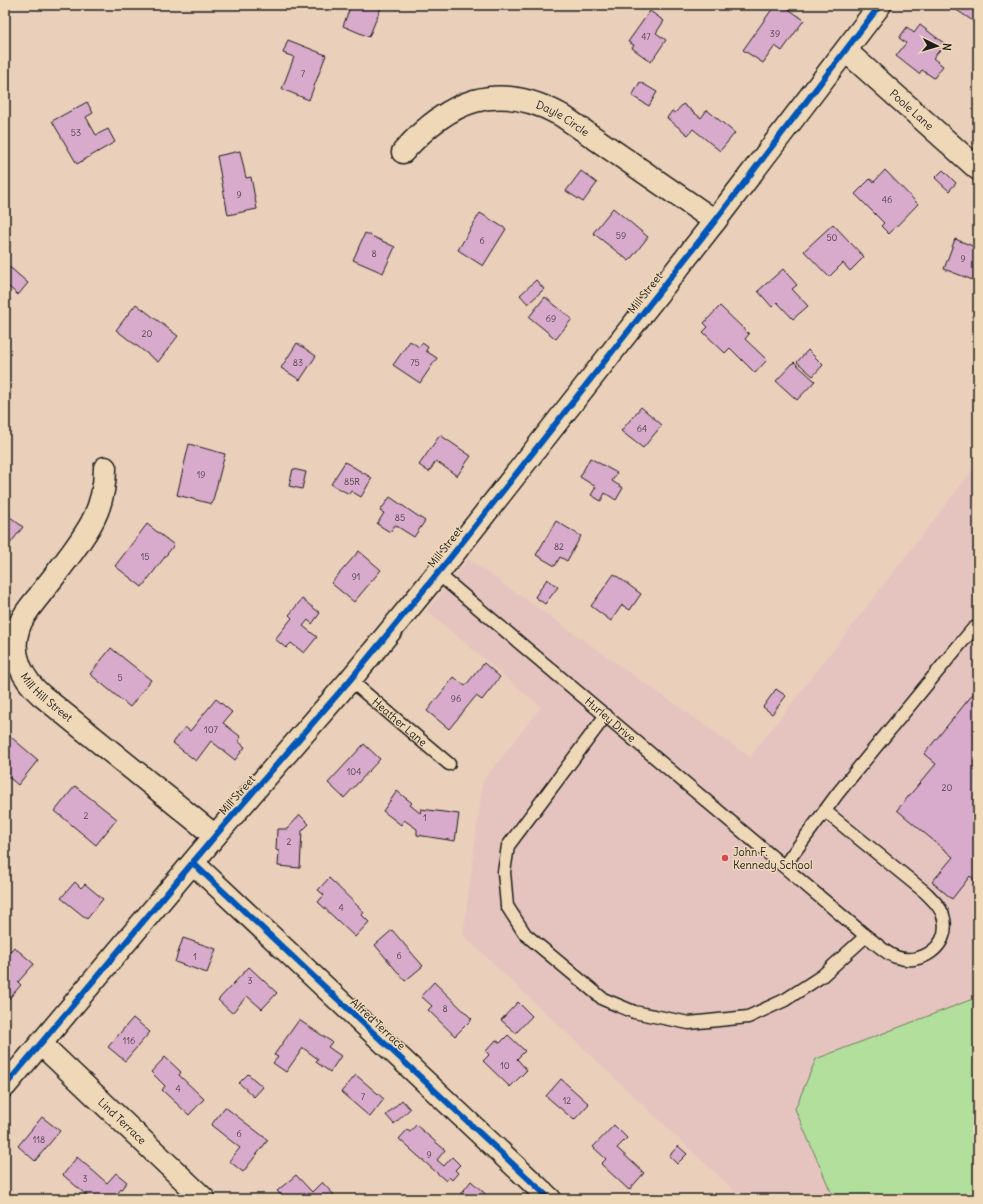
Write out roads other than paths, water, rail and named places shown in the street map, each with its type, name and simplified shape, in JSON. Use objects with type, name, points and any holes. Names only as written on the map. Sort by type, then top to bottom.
[{"type":"street","name":"Mill Street","points":[[5,1086],[192,863],[350,680],[437,573],[715,221],[880,5]]},
{"type":"street","name":"Poole Lane","points":[[846,51],[978,169]]},
{"type":"street","name":"Dayle Circle","points":[[403,152],[431,123],[460,106],[488,98],[506,97],[525,99],[561,115],[715,221]]},
{"type":"street","name":"Mill Hill Street","points":[[105,468],[104,491],[90,526],[29,609],[18,629],[16,650],[18,660],[26,680],[41,695],[215,836]]},
{"type":"street","name":"Alfred Terrace","points":[[192,863],[550,1199]]},
{"type":"street","name":"Lind Terrace","points":[[41,1044],[204,1199]]},
{"type":"lane","name":"Hurley Drive","points":[[437,573],[866,936],[895,957],[911,960],[926,956],[938,946],[945,931],[944,918],[937,904],[925,892],[824,811]]},
{"type":"lane","points":[[784,866],[824,811],[956,649],[973,629],[978,626]]},
{"type":"lane","name":"Heather Lane","points":[[350,680],[449,764]]},
{"type":"lane","points":[[606,715],[508,846],[504,872],[507,906],[525,934],[604,999],[634,1012],[689,1024],[748,1017],[785,1000],[822,976],[866,936]]},
{"type":"place","name":"John F. Kennedy School","points":[[725,858]]}]
